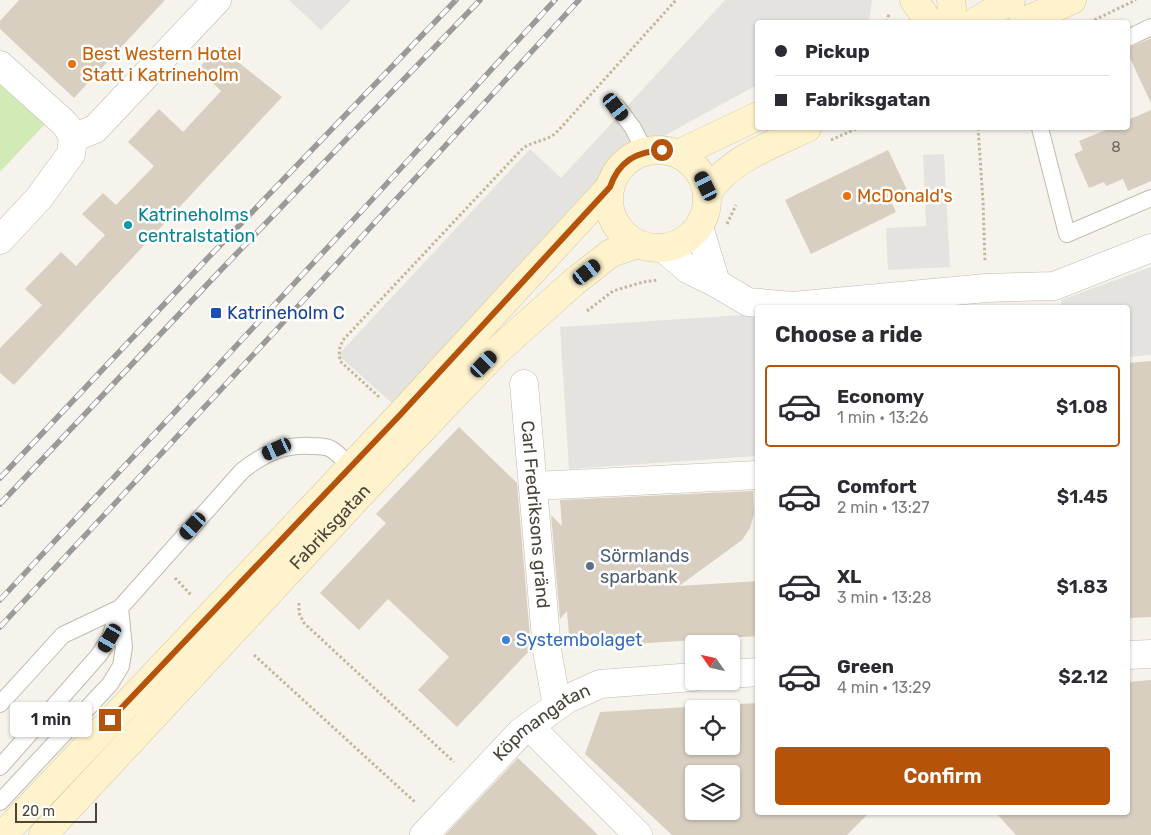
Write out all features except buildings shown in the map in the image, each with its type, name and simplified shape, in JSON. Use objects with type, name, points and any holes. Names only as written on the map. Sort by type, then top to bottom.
[{"type":"street","points":[[73,138],[95,129],[217,0]]},
{"type":"street","points":[[914,0],[928,20]]},
{"type":"street","points":[[950,0],[952,8],[950,20]]},
{"type":"street","points":[[978,20],[1011,0]]},
{"type":"street","points":[[1027,20],[1072,0]]},
{"type":"street","points":[[0,65],[64,123],[73,138],[71,154],[39,198],[0,240]]},
{"type":"street","points":[[678,154],[755,117]]},
{"type":"street","points":[[707,194],[713,184],[743,159],[817,135]]},
{"type":"street","points":[[716,283],[711,229],[706,211],[706,186],[698,171],[678,154],[662,150],[645,152],[629,159],[617,171],[610,187],[609,204],[614,221],[624,234],[650,246],[748,302],[774,305]]},
{"type":"street","name":"Fabriksgatan","points":[[43,835],[361,475],[610,187]]},
{"type":"street","points":[[650,246],[672,247],[711,229]]},
{"type":"street","name":"Fabriksgatan","points":[[3,835],[361,475],[497,351],[574,282],[611,253],[650,246]]},
{"type":"street","points":[[817,305],[988,298],[1054,286],[1151,248]]},
{"type":"street","name":"Carl Fredriksons gränd","points":[[524,384],[548,650],[557,706]]},
{"type":"street","points":[[532,486],[755,475]]},
{"type":"street","points":[[1130,655],[1151,654]]},
{"type":"street","points":[[740,673],[755,672]]},
{"type":"street","name":"Köpmangatan","points":[[430,828],[521,732],[567,699],[600,684],[685,678]]},
{"type":"street","points":[[529,726],[638,835]]},
{"type":"lane","points":[[1130,37],[1151,27]]},
{"type":"lane","points":[[616,107],[633,128],[645,152]]},
{"type":"lane","points":[[1041,130],[1068,234],[1151,198]]},
{"type":"lane","points":[[0,704],[63,636],[120,608],[242,471],[257,459],[277,449],[298,445],[319,446],[330,448],[361,475]]},
{"type":"lane","points":[[0,766],[99,655],[110,638],[120,608]]},
{"type":"lane","points":[[0,802],[110,684],[121,666],[124,647],[120,608]]},
{"type":"path","points":[[384,400],[340,361],[339,350],[343,340],[523,148],[531,143],[549,139],[556,133],[676,0]]},
{"type":"path","points":[[1094,20],[1136,0]]},
{"type":"path","points":[[817,135],[846,130]]},
{"type":"path","points":[[978,130],[988,298]]},
{"type":"path","points":[[711,229],[740,200]]},
{"type":"path","points":[[582,314],[613,291],[643,282],[666,278]]},
{"type":"path","points":[[172,576],[193,597]]},
{"type":"path","points":[[300,599],[299,613],[304,623],[474,782]]},
{"type":"path","points":[[254,655],[430,828]]},
{"type":"green space","points":[[0,81],[45,124],[0,172]]},
{"type":"shaded area","points":[[289,0],[351,0],[321,30]]},
{"type":"shaded area","points":[[725,0],[872,0],[869,20],[755,20],[755,86],[622,159],[392,403],[338,355],[530,149],[561,178]]},
{"type":"shaded area","points":[[944,154],[950,267],[888,270],[886,228],[926,226],[923,155]]},
{"type":"shaded area","points":[[1151,267],[1151,355],[1130,357],[1130,305],[1061,305],[1061,300]]},
{"type":"shaded area","points":[[755,314],[755,456],[569,469],[560,327]]},
{"type":"railway","points":[[0,478],[456,0]]},
{"type":"railway","points":[[0,504],[480,0]]},
{"type":"railway","points":[[0,600],[555,0]]},
{"type":"railway","points":[[0,627],[579,0]]},
{"type":"place","name":"Best Western Hotel Statt i Katrineholm","points":[[72,64]]},
{"type":"place","name":"McDonald's","points":[[847,196]]},
{"type":"place","name":"Katrineholms centralstation","points":[[128,225]]},
{"type":"place","name":"Katrineholm C","points":[[216,313]]},
{"type":"place","name":"Sörmlands sparbank","points":[[590,566]]},
{"type":"place","name":"Systembolaget","points":[[506,640]]},
{"type":"route","points":[[110,720],[352,467],[610,187],[617,171],[629,159],[645,152],[662,150]]}]
